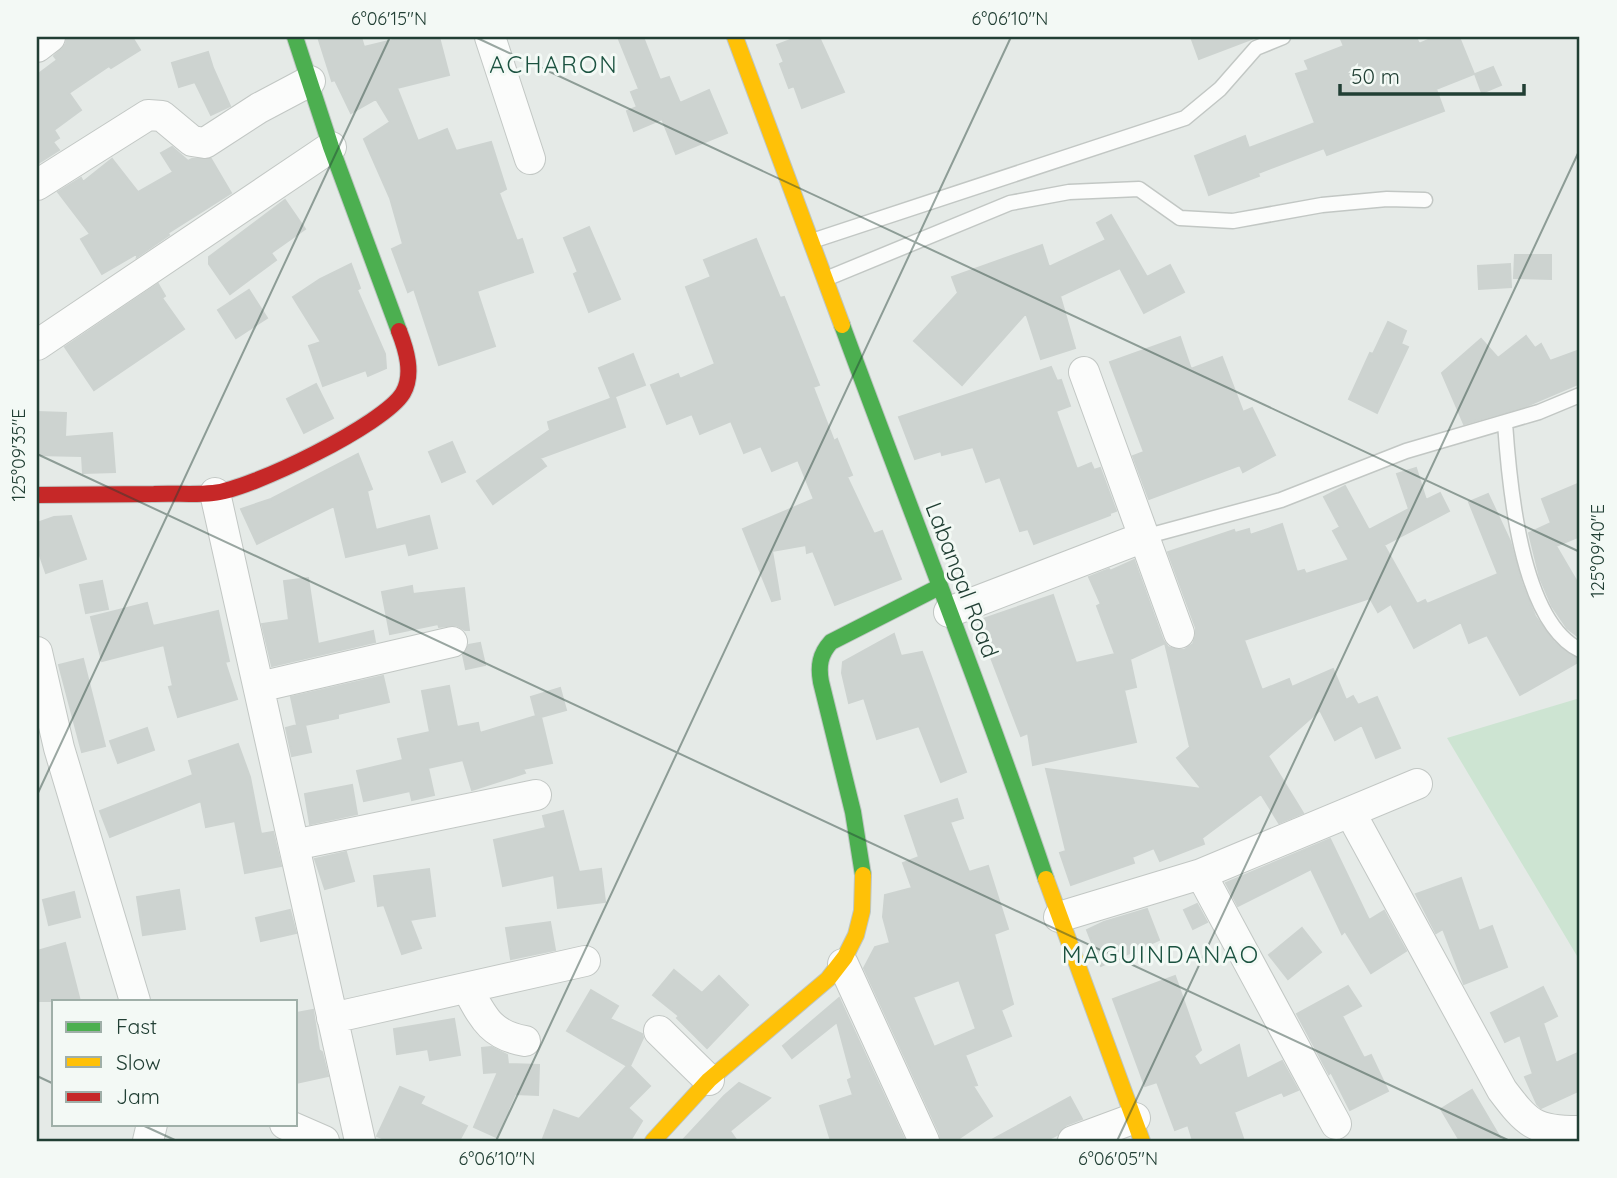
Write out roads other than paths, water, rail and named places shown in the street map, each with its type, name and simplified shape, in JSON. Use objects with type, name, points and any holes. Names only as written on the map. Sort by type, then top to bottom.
[{"type":"street","points":[[37,47],[50,37]]},
{"type":"street","points":[[37,495],[215,493],[261,480],[373,422],[403,393],[407,382],[406,349],[331,146],[295,37]]},
{"type":"street","points":[[491,37],[530,159]]},
{"type":"street","name":"Labangal Road","points":[[735,37],[944,600],[998,737],[1059,917],[1139,1130]]},
{"type":"street","points":[[37,185],[148,116],[162,116],[185,136],[195,142],[205,143],[259,108],[310,81]]},
{"type":"street","points":[[37,345],[331,146]]},
{"type":"street","points":[[1084,372],[1179,633]]},
{"type":"street","points":[[215,493],[360,1141]]},
{"type":"street","points":[[653,1141],[709,1080],[843,964],[860,926],[865,899],[865,872],[860,840],[821,682],[821,653],[831,642],[944,600],[1144,537]]},
{"type":"street","points":[[259,687],[453,642]]},
{"type":"street","points":[[37,652],[48,751],[135,1000]]},
{"type":"street","points":[[1059,917],[1201,874],[1417,785]]},
{"type":"street","points":[[294,845],[536,794]]},
{"type":"street","points":[[1350,812],[1502,1090],[1518,1112],[1535,1126],[1554,1131],[1577,1131]]},
{"type":"street","points":[[1201,874],[1336,1124]]},
{"type":"street","points":[[332,1018],[585,961]]},
{"type":"street","points":[[843,964],[924,1141]]},
{"type":"street","points":[[467,988],[483,1017],[493,1028],[509,1038],[525,1041]]},
{"type":"street","points":[[659,1031],[709,1080]]},
{"type":"street","points":[[290,1126],[324,1141]]},
{"type":"street","points":[[1073,1141],[1139,1130]]},
{"type":"lane","points":[[810,241],[1185,118],[1220,89],[1256,48],[1283,37]]},
{"type":"lane","points":[[827,279],[1010,203],[1069,192],[1139,189],[1180,218],[1233,221],[1322,205],[1387,199],[1425,200]]},
{"type":"lane","points":[[1144,537],[1282,500],[1406,451],[1539,412],[1580,395]]},
{"type":"lane","points":[[1505,422],[1509,478],[1523,554],[1531,581],[1552,624],[1565,639],[1580,650]]},
{"type":"district","name":"ACHARON","points":[[554,65]]},
{"type":"district","name":"MAGUINDANAO","points":[[1161,955]]}]
